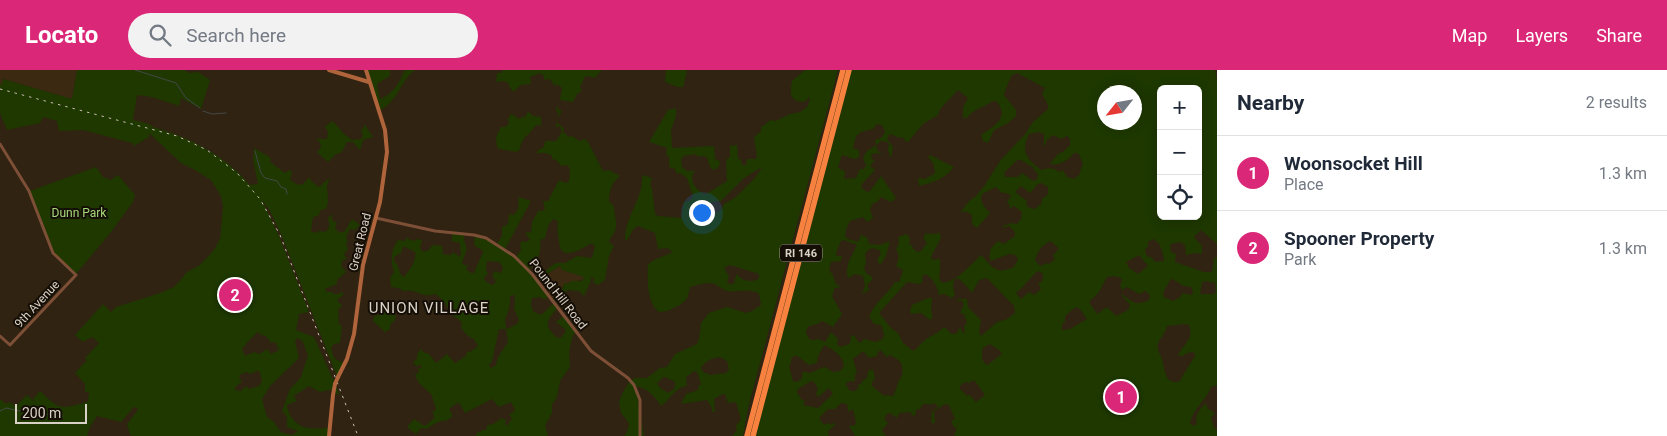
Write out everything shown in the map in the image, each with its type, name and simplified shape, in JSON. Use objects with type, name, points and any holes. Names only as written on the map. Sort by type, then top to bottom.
[{"type":"highway","name":"RI 146","points":[[747,436],[843,70]]},
{"type":"highway","name":"RI 146","points":[[753,436],[849,70]]},
{"type":"main road","points":[[329,70],[369,82]]},
{"type":"main road","name":"Great Road","points":[[329,436],[335,384],[347,359],[354,334],[363,265],[376,218],[386,168],[387,136],[366,70]]},
{"type":"street","name":"9th Avenue","points":[[0,144],[29,191],[53,253],[76,274],[10,345],[0,336]]},
{"type":"street","name":"Pound Hill Road","points":[[376,218],[436,231],[486,238],[514,256],[532,274],[591,351],[628,378],[634,385],[640,400],[640,436]]},
{"type":"shaded area","points":[[0,70],[77,70],[72,99],[3,79],[2,85],[0,84]]},
{"type":"shaded area","points":[[560,266],[562,270],[584,275],[584,279],[564,285],[552,300],[537,281]]},
{"type":"green space","points":[[77,70],[184,70],[189,73],[198,72],[210,80],[201,109],[181,98],[179,106],[152,97],[137,95],[133,120],[149,124],[194,142],[218,156],[250,185],[258,184],[253,160],[254,148],[271,158],[270,162],[285,173],[289,170],[292,172],[290,180],[298,185],[303,184],[310,177],[311,181],[319,187],[330,177],[327,185],[328,202],[326,209],[321,210],[318,216],[313,217],[311,231],[315,233],[319,231],[325,232],[329,226],[328,218],[332,214],[332,220],[337,223],[335,229],[341,233],[345,231],[352,219],[360,225],[355,230],[350,229],[346,237],[348,249],[344,254],[347,259],[343,260],[341,265],[346,272],[337,280],[337,284],[325,289],[327,292],[334,294],[341,292],[344,294],[337,300],[342,306],[338,310],[339,324],[342,326],[340,343],[334,344],[331,348],[334,358],[345,364],[338,379],[281,234],[269,209],[262,200],[279,236],[309,312],[299,314],[296,330],[314,337],[340,395],[334,393],[334,390],[320,392],[309,386],[295,395],[294,397],[297,401],[287,405],[288,409],[291,417],[301,426],[330,428],[330,436],[132,436],[127,424],[137,411],[138,408],[134,407],[121,422],[97,416],[87,436],[0,436],[0,399],[6,404],[9,402],[16,406],[27,395],[35,402],[33,399],[40,391],[54,404],[62,407],[88,401],[89,391],[85,393],[85,384],[75,373],[87,360],[85,358],[99,343],[92,337],[83,342],[75,335],[103,304],[111,312],[116,307],[174,287],[187,272],[200,265],[214,250],[220,239],[223,206],[221,196],[211,180],[181,163],[149,133],[149,137],[134,146],[132,143],[83,130],[59,131],[57,121],[43,117],[40,123],[7,130],[0,113],[0,84],[2,85],[3,79],[72,99]],"holes":[[[258,332],[266,336],[271,343],[275,342],[279,350],[271,354],[267,349],[259,354],[254,352],[245,356],[242,349]],[[297,338],[302,340],[308,355],[301,377],[290,389],[282,411],[287,417],[287,427],[298,431],[292,435],[281,432],[273,421],[267,417],[262,399],[270,386],[299,358],[295,342]],[[257,371],[260,372],[262,381],[259,386],[249,389],[246,386],[241,391],[235,390],[236,386],[242,382],[239,377],[241,374],[247,372],[250,374]]]},
{"type":"green space","points":[[368,70],[390,70],[390,76],[377,84],[380,99],[392,91],[405,70],[415,70],[391,102],[380,110]]},
{"type":"green space","points":[[503,70],[602,70],[595,78],[585,77],[580,87],[582,91],[577,94],[573,102],[560,100],[562,88],[554,85],[550,79],[544,80],[544,76],[540,73],[530,77],[531,84],[521,85],[513,92],[507,82],[496,82],[497,73],[501,73]]},
{"type":"green space","points":[[666,70],[687,71],[683,87],[665,82]]},
{"type":"green space","points":[[805,70],[838,70],[748,408],[743,436],[732,436],[737,430],[736,426],[741,419],[737,405],[735,402],[728,403],[725,394],[714,399],[715,412],[712,412],[712,408],[707,400],[681,404],[686,394],[698,390],[701,384],[697,372],[694,371],[686,377],[687,386],[676,391],[661,406],[650,393],[636,386],[644,436],[624,436],[629,425],[621,413],[619,402],[630,381],[635,378],[647,378],[660,368],[667,367],[675,354],[697,344],[701,323],[709,313],[727,307],[746,313],[761,305],[759,294],[755,292],[728,291],[710,283],[690,287],[687,299],[680,305],[667,311],[659,312],[652,303],[648,283],[648,265],[652,261],[673,252],[667,248],[658,249],[655,233],[638,226],[626,241],[625,239],[628,223],[640,191],[642,175],[652,178],[650,185],[655,214],[658,216],[681,218],[684,202],[691,200],[693,196],[687,178],[680,173],[677,174],[675,169],[669,167],[669,157],[666,154],[667,148],[649,142],[668,110],[676,108],[676,117],[671,129],[672,148],[714,146],[715,159],[720,161],[719,167],[714,170],[710,167],[707,157],[699,157],[695,154],[684,156],[681,159],[682,167],[687,171],[695,171],[692,180],[698,189],[706,194],[727,181],[726,160],[730,157],[730,146],[737,145],[738,158],[741,160],[742,165],[746,165],[747,159],[755,159],[757,157],[754,137],[761,131],[761,127],[771,120],[776,121],[790,114],[800,112],[808,106],[810,97],[804,102],[793,98],[791,93],[792,81]],"holes":[[[762,167],[755,178],[736,197],[724,204],[721,210],[709,217],[696,220],[692,218],[693,214],[704,206],[721,201],[744,178]],[[730,265],[759,274],[759,278],[748,281],[743,280],[737,274],[735,282],[731,285],[727,282],[729,276],[724,268]],[[717,357],[727,361],[729,369],[726,373],[710,375],[702,371],[701,368],[705,363]],[[664,377],[668,378],[675,382],[675,388],[668,393],[659,387],[657,383]]]},
{"type":"green space","points":[[849,70],[1215,70],[1217,81],[1217,244],[1201,230],[1194,237],[1202,246],[1202,254],[1186,255],[1185,245],[1180,242],[1170,246],[1171,252],[1176,254],[1175,262],[1204,272],[1212,272],[1214,258],[1217,257],[1217,385],[1211,387],[1194,413],[1190,423],[1193,426],[1197,424],[1196,418],[1198,413],[1206,403],[1208,409],[1215,413],[1211,418],[1217,430],[1217,436],[954,436],[957,428],[954,427],[951,421],[955,419],[949,405],[945,404],[934,411],[935,423],[931,423],[932,411],[938,406],[933,403],[931,405],[923,404],[920,409],[917,409],[914,417],[910,412],[899,413],[897,418],[890,413],[887,414],[884,419],[888,423],[882,430],[886,436],[855,436],[849,426],[855,425],[856,422],[853,409],[848,412],[847,404],[841,403],[835,409],[828,409],[819,418],[824,425],[828,423],[832,425],[835,422],[835,425],[828,431],[829,436],[753,436]],"holes":[[[1017,73],[1045,88],[1042,94],[1048,109],[1032,123],[1026,133],[1000,161],[985,185],[960,213],[965,211],[972,215],[972,224],[977,228],[990,213],[984,207],[982,194],[996,187],[1002,193],[1007,193],[1011,196],[1007,202],[1010,206],[1009,209],[1014,206],[1022,212],[1021,219],[1017,224],[1011,223],[1004,225],[1003,228],[1009,226],[1015,232],[1015,236],[1004,244],[998,241],[991,248],[989,257],[991,261],[1009,254],[1015,255],[1018,259],[1014,267],[1003,270],[995,269],[981,255],[959,275],[944,283],[940,281],[939,276],[940,259],[933,260],[931,257],[941,238],[940,233],[926,233],[923,238],[927,243],[918,252],[909,244],[910,239],[907,234],[898,237],[899,243],[896,250],[899,258],[896,266],[903,270],[899,282],[895,282],[874,307],[869,317],[874,324],[881,325],[884,334],[883,339],[875,342],[865,339],[859,343],[854,335],[851,336],[850,344],[840,347],[837,344],[838,339],[831,332],[825,342],[819,339],[811,340],[807,336],[806,331],[809,326],[822,321],[833,327],[842,314],[832,296],[835,288],[841,287],[836,284],[829,270],[831,262],[841,261],[842,256],[837,256],[836,253],[841,241],[844,240],[857,245],[849,261],[847,274],[848,278],[855,274],[863,276],[865,286],[862,294],[869,290],[867,285],[872,280],[872,277],[866,273],[864,268],[866,263],[865,254],[873,248],[879,250],[881,253],[878,263],[881,264],[886,256],[890,241],[880,245],[869,244],[867,237],[861,235],[858,242],[846,238],[845,233],[850,221],[863,217],[867,222],[873,218],[870,210],[872,204],[881,197],[891,202],[896,198],[881,176],[870,191],[867,192],[861,187],[875,170],[870,166],[874,161],[871,157],[872,154],[882,154],[877,150],[876,145],[881,141],[889,144],[888,151],[891,158],[893,147],[887,139],[890,134],[900,138],[903,137],[908,142],[923,124],[938,115],[940,109],[958,90],[968,98],[963,107],[963,118],[967,118],[975,110],[993,101],[997,102],[1001,108],[1002,113],[999,121],[981,135],[983,141],[988,143],[994,130],[1008,123],[1016,116],[1016,110],[1004,95],[1012,75]],[[877,124],[882,125],[885,132],[881,138],[875,140],[876,145],[866,152],[863,158],[866,165],[864,169],[860,169],[856,178],[844,179],[845,171],[838,167],[842,155],[855,159],[859,157],[859,150],[853,148],[856,136],[861,132],[873,129]],[[1039,132],[1044,134],[1044,146],[1046,141],[1053,135],[1061,139],[1067,136],[1070,139],[1070,145],[1058,154],[1050,164],[1060,163],[1067,160],[1074,153],[1078,153],[1083,163],[1079,175],[1074,179],[1067,177],[1063,170],[1059,172],[1050,168],[1041,170],[1026,155],[1026,140],[1029,134]],[[1017,160],[1021,160],[1034,168],[1038,174],[1037,179],[1033,181],[1022,173],[1018,177],[1005,177],[1004,173]],[[1041,183],[1048,187],[1048,194],[1035,209],[1029,208],[1026,204],[1027,201],[1015,192],[1021,186],[1030,193]],[[1153,239],[1156,240],[1160,245],[1164,261],[1155,262],[1147,256],[1145,250],[1148,242]],[[1051,241],[1058,250],[1053,255],[1055,259],[1049,264],[1040,266],[1035,260],[1045,244]],[[1139,255],[1148,266],[1138,274],[1129,268],[1126,262]],[[1038,271],[1043,276],[1042,282],[1038,282],[1041,289],[1034,295],[1029,292],[1021,299],[1016,293]],[[925,274],[930,277],[939,295],[944,294],[952,298],[955,295],[954,280],[957,278],[972,293],[979,280],[987,278],[1014,306],[1015,313],[1007,319],[997,322],[981,336],[979,332],[981,320],[968,307],[967,299],[959,299],[955,302],[961,300],[964,304],[960,313],[964,314],[967,323],[964,326],[965,332],[963,333],[960,327],[957,333],[952,334],[946,328],[943,328],[913,351],[903,343],[898,333],[891,328],[879,313],[906,283],[922,283],[923,275]],[[1114,276],[1121,278],[1120,285],[1122,290],[1127,287],[1139,294],[1146,291],[1150,296],[1149,300],[1137,303],[1120,293],[1130,305],[1128,310],[1116,316],[1107,307],[1097,314],[1089,302],[1099,292],[1107,277]],[[1172,279],[1184,286],[1191,287],[1193,291],[1192,295],[1183,293],[1173,301],[1164,297],[1163,293]],[[1206,281],[1215,283],[1216,291],[1214,294],[1200,294],[1202,283]],[[1076,307],[1080,309],[1087,319],[1070,329],[1062,330],[1062,324],[1065,322],[1065,316]],[[1189,325],[1190,334],[1188,341],[1178,355],[1182,356],[1190,352],[1195,353],[1195,356],[1179,382],[1170,381],[1168,378],[1158,350],[1159,342],[1167,326]],[[990,344],[1002,354],[987,365],[982,355],[983,348]],[[824,345],[837,353],[842,359],[844,366],[840,371],[833,372],[825,367],[809,373],[803,371],[801,380],[793,381],[789,366],[794,356],[797,356],[809,365],[817,363],[818,356]],[[881,350],[886,357],[890,355],[900,362],[902,375],[893,396],[883,395],[871,385],[875,378],[873,369],[868,371],[867,378],[861,384],[858,384],[859,386],[856,391],[850,391],[846,385],[847,382],[855,381],[857,372],[853,359],[863,351],[869,358],[877,356]],[[974,380],[985,395],[976,402],[970,395],[967,396],[960,389],[960,386],[965,382],[969,383]],[[811,381],[814,382],[818,389],[816,393],[818,397],[829,388],[833,394],[818,408],[803,405],[805,401],[801,399],[797,392],[798,389]],[[1115,381],[1120,381],[1126,386],[1128,398],[1124,404],[1119,404],[1107,395],[1106,390]]]},
{"type":"green space","points":[[557,106],[562,111],[558,118],[559,114],[556,110]]},
{"type":"green space","points":[[528,111],[533,116],[541,117],[541,128],[540,125],[536,125],[524,139],[517,152],[499,149],[496,137],[501,127],[509,124],[508,119],[511,114],[518,119],[526,116]]},
{"type":"green space","points":[[558,119],[558,124],[564,128],[563,132],[567,137],[572,136],[580,141],[587,140],[603,171],[609,170],[620,176],[613,184],[610,193],[609,201],[614,206],[616,225],[609,242],[614,246],[609,256],[605,280],[598,285],[593,281],[594,278],[591,277],[584,296],[579,291],[568,290],[554,301],[552,300],[563,288],[564,283],[582,281],[584,277],[562,270],[560,266],[542,277],[547,269],[556,263],[565,263],[577,256],[592,258],[595,247],[592,243],[572,253],[563,252],[559,242],[558,222],[554,219],[549,224],[545,238],[540,240],[538,256],[528,270],[549,296],[544,300],[541,297],[532,298],[531,306],[534,312],[541,315],[554,303],[558,308],[548,323],[553,334],[558,338],[562,337],[566,330],[556,322],[564,316],[577,331],[573,335],[569,351],[570,367],[560,381],[557,397],[552,405],[552,413],[545,426],[548,434],[547,436],[475,436],[478,432],[487,429],[487,425],[493,424],[502,418],[506,420],[505,424],[507,426],[512,418],[509,415],[515,410],[511,402],[499,407],[492,399],[465,413],[460,404],[457,403],[449,409],[453,416],[426,429],[421,428],[416,434],[407,427],[414,419],[425,426],[434,418],[432,413],[436,409],[431,394],[419,383],[415,375],[419,372],[418,369],[421,368],[421,365],[417,367],[413,362],[417,359],[417,354],[421,349],[424,353],[428,353],[436,363],[447,354],[455,363],[466,356],[467,351],[470,352],[478,346],[474,339],[463,331],[462,323],[438,296],[391,287],[390,278],[394,272],[392,259],[394,248],[398,240],[404,241],[407,238],[414,241],[417,239],[422,240],[420,248],[423,252],[429,250],[432,245],[442,246],[443,254],[451,255],[453,252],[460,257],[460,243],[452,241],[452,234],[464,235],[467,249],[462,263],[468,265],[466,269],[474,273],[483,252],[475,246],[475,236],[497,244],[502,236],[502,226],[508,224],[509,214],[514,215],[519,207],[519,197],[531,201],[505,249],[516,257],[521,250],[520,243],[530,240],[525,233],[531,232],[532,222],[538,211],[545,209],[543,201],[548,201],[559,180],[566,183],[569,181],[570,169],[568,166],[561,166],[549,154],[537,154],[538,150],[544,147],[545,141],[556,141],[562,132],[560,127],[555,126]],"holes":[[[403,247],[415,252],[414,262],[404,277],[394,261],[394,257],[401,253]],[[487,261],[499,262],[503,268],[501,273],[495,271],[492,275],[496,282],[492,285],[485,281],[484,278],[488,273],[486,270]],[[510,296],[515,296],[514,309],[519,320],[517,324],[507,329],[505,320]],[[499,329],[506,329],[508,342],[498,357],[496,365],[491,368],[489,365],[492,361]]]},
{"type":"green space","points":[[333,121],[352,140],[361,139],[363,135],[361,131],[365,125],[373,137],[363,140],[360,150],[353,142],[347,142],[341,153],[336,154],[328,162],[318,153],[317,151],[320,150],[321,146],[319,141],[315,139],[327,139],[328,132],[325,126]]},
{"type":"green space","points":[[930,155],[954,167],[938,180],[919,186],[918,178],[925,179],[935,173],[933,163],[928,157]]},
{"type":"green space","name":"Dunn Park","points":[[96,167],[103,177],[111,180],[118,175],[135,195],[133,202],[111,232],[76,274],[54,252],[30,191]]},
{"type":"green space","points":[[932,298],[931,311],[933,317],[930,320],[921,313],[911,314],[912,305]]},
{"type":"green space","points":[[384,311],[392,311],[396,316],[390,325],[390,329],[385,332],[373,321],[374,316],[382,314]]},
{"type":"waterway","points":[[135,70],[176,83],[186,98],[200,108]]},
{"type":"waterway","points":[[203,111],[212,114],[226,113]]},
{"type":"waterway","points":[[255,151],[261,173],[265,178],[277,181],[281,187],[286,189],[287,194]]},
{"type":"waterway","points":[[0,411],[6,408],[20,411],[41,410],[53,417],[63,416]]},
{"type":"railway","points":[[0,89],[177,136],[207,150],[237,173],[260,199],[280,235],[358,436]]},
{"type":"place","name":"Spooner Property","points":[[235,295]]},
{"type":"place","name":"Woonsocket Hill","points":[[1121,397]]},
{"type":"district","name":"UNION VILLAGE","points":[[429,308]]}]
